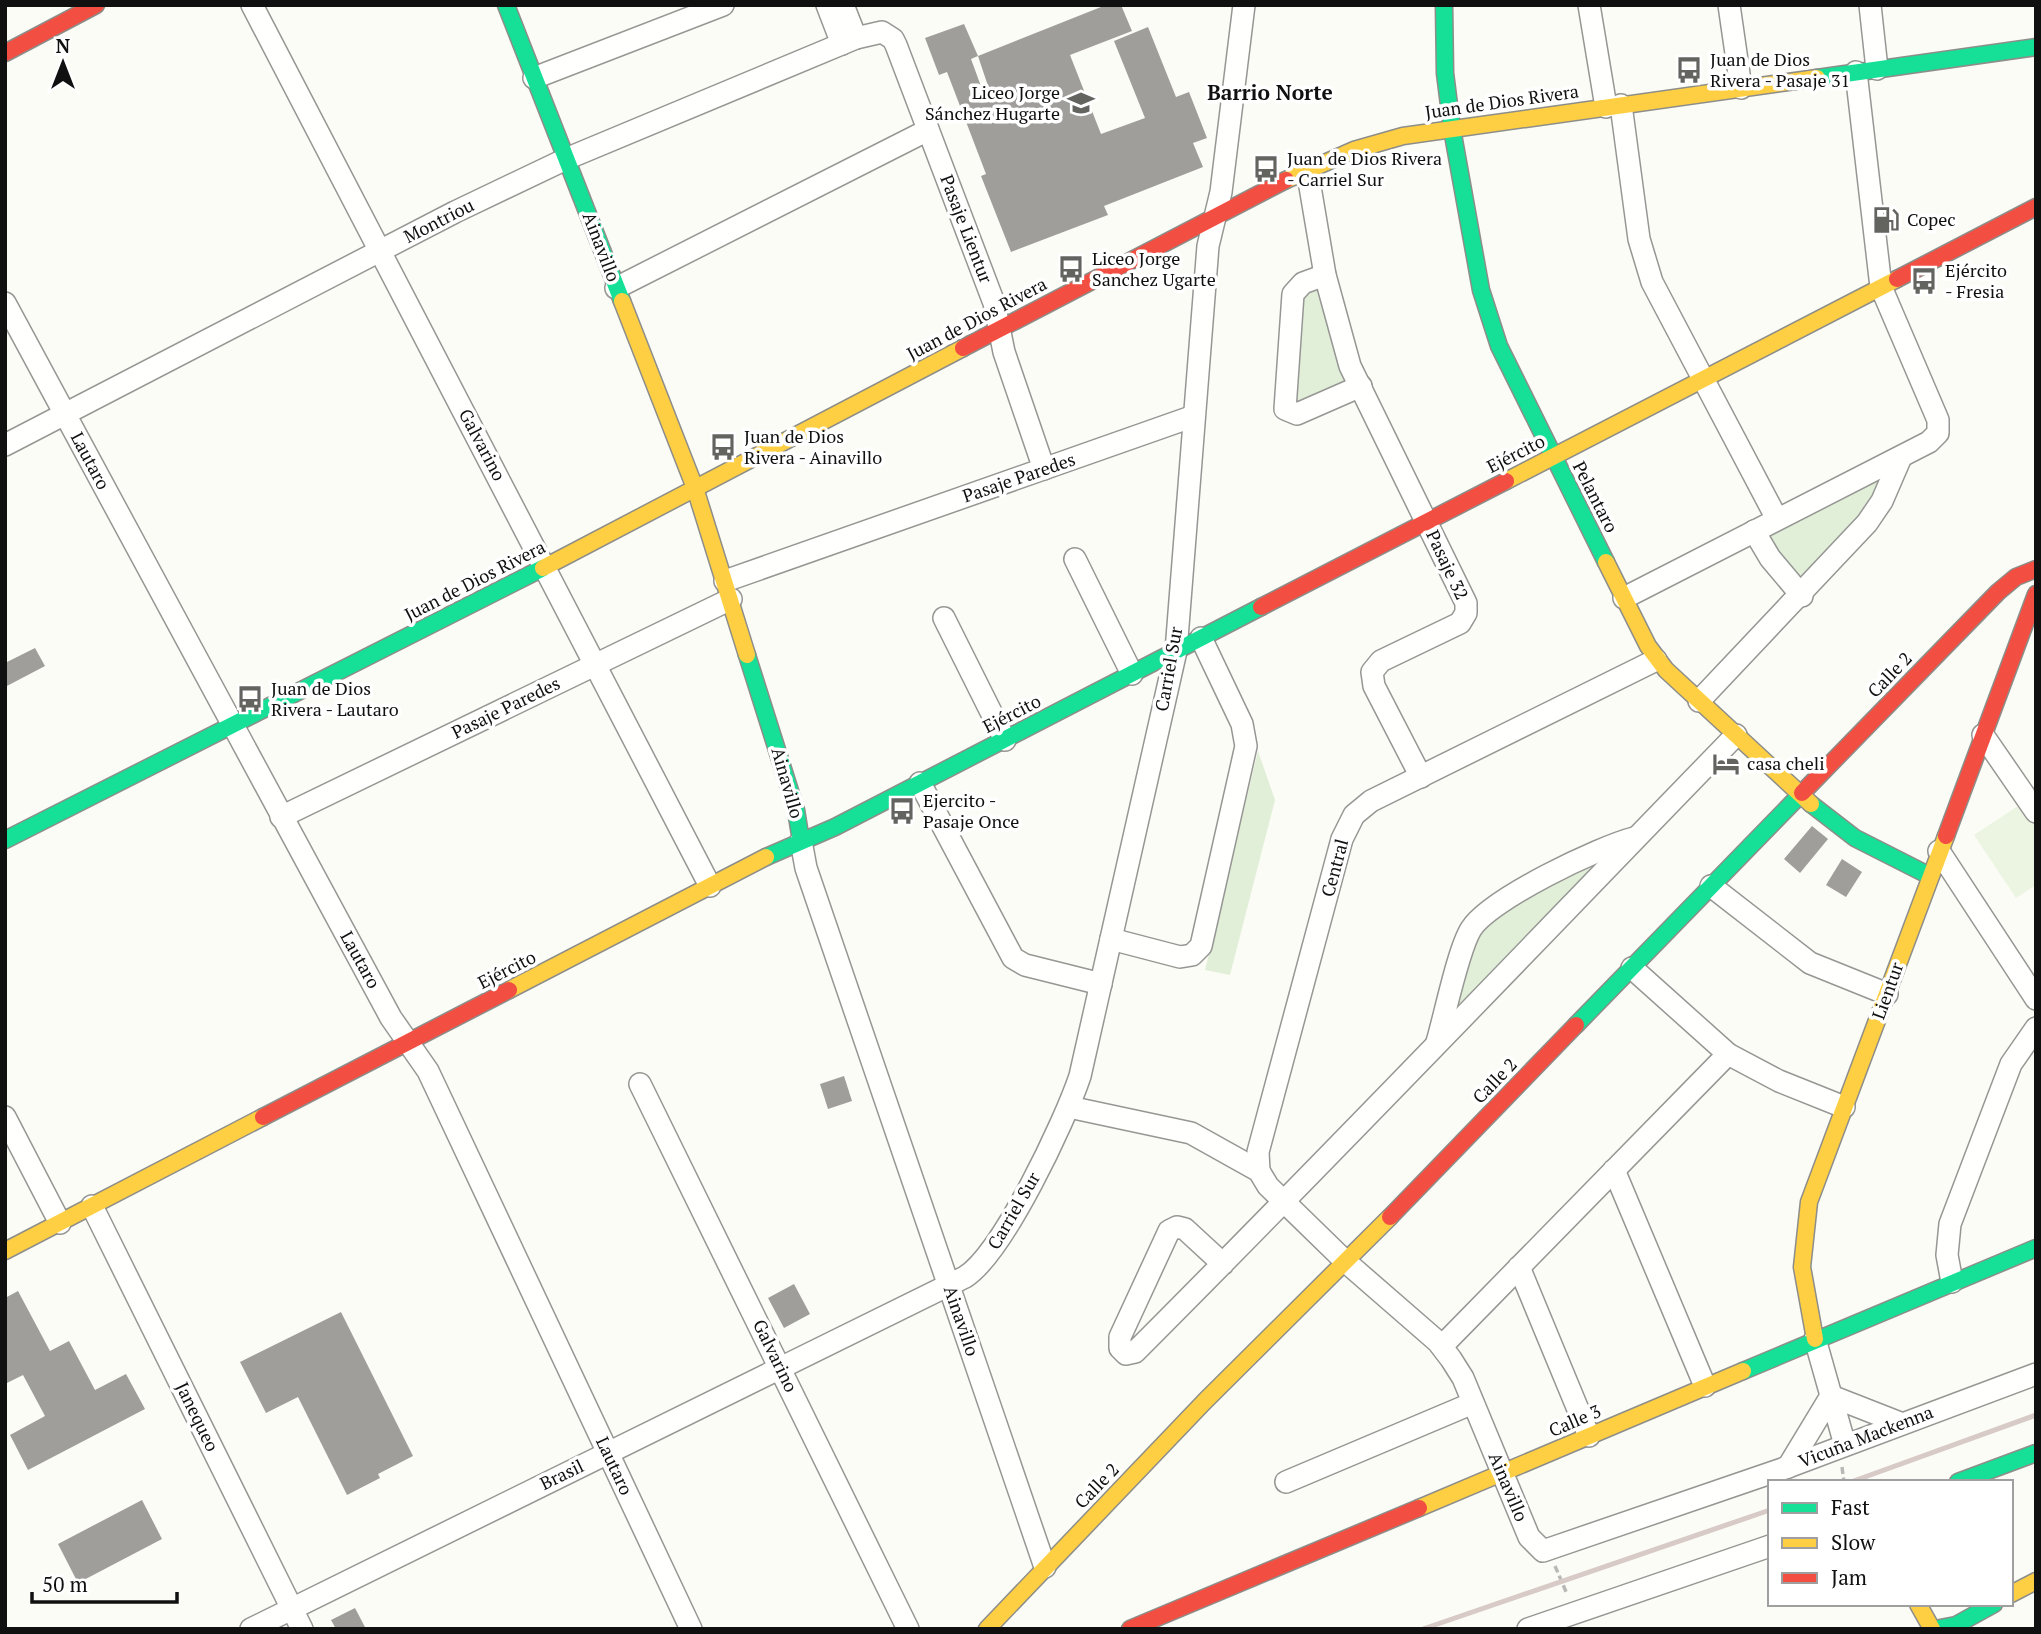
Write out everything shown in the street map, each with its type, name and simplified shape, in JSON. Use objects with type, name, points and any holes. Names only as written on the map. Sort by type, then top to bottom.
[{"type":"street","points":[[5,53],[96,5]]},
{"type":"street","name":"Galvarino","points":[[252,5],[709,886]]},
{"type":"street","name":"Ainavillo","points":[[506,5],[695,488],[796,810],[809,877],[1045,1567]]},
{"type":"street","points":[[534,78],[723,5]]},
{"type":"street","points":[[827,5],[849,41]]},
{"type":"street","points":[[843,5],[849,41]]},
{"type":"street","name":"Carriel Sur","points":[[948,1284],[973,1272],[985,1260],[1021,1200],[1069,1107],[1101,984],[1176,651],[1208,246],[1221,192],[1244,5]]},
{"type":"street","name":"Pelantaro","points":[[1444,5],[1446,73],[1452,129],[1486,310],[1499,346],[1656,660],[1800,794],[1861,843],[1930,876]]},
{"type":"street","points":[[1589,5],[1614,106],[1646,264],[1660,299],[1701,380],[1777,519]]},
{"type":"street","points":[[1729,5],[1741,88]]},
{"type":"street","points":[[1624,598],[1901,457],[1933,439],[1938,433],[1938,419],[1881,287],[1866,71],[1870,5]]},
{"type":"street","name":"Montriou","points":[[5,445],[380,251],[566,159],[849,41],[876,32],[887,34]]},
{"type":"street","name":"Pasaje Lientur","points":[[887,34],[896,45],[994,303],[1004,352],[1044,469]]},
{"type":"street","name":"Juan de Dios Rivera","points":[[5,840],[545,567],[1307,169],[1381,141],[1452,129],[2036,47]]},
{"type":"street","points":[[616,288],[928,130]]},
{"type":"street","name":"Pasaje 32","points":[[1307,169],[1325,275],[1345,349],[1464,598],[1466,613],[1455,626],[1381,661],[1374,668],[1372,680],[1421,777]]},
{"type":"street","name":"Ejército","points":[[5,1251],[709,886],[920,783],[2036,207]]},
{"type":"street","points":[[1325,275],[1303,283],[1293,294],[1284,409],[1297,414],[1361,386]]},
{"type":"street","name":"Lautaro","points":[[5,303],[391,1018],[428,1071],[691,1629]]},
{"type":"street","name":"Pasaje Paredes","points":[[281,817],[595,665],[728,590],[1044,469],[1195,416]]},
{"type":"street","points":[[1699,701],[1802,596],[1876,511],[1901,457]]},
{"type":"street","points":[[1754,531],[1770,558],[1802,596]]},
{"type":"street","points":[[1075,559],[1132,674]]},
{"type":"street","name":"Calle 2","points":[[987,1629],[1205,1401],[1346,1262],[1982,608],[2006,584],[2036,569]]},
{"type":"street","name":"Lientur","points":[[1845,1445],[1815,1339],[1802,1268],[1805,1222],[1844,1107],[1983,735],[2027,638],[2036,594]]},
{"type":"street","points":[[1982,608],[2003,618],[2027,638]]},
{"type":"street","points":[[944,618],[1004,740]]},
{"type":"street","points":[[1111,939],[1181,957],[1192,955],[1201,946],[1246,746],[1242,724],[1201,638]]},
{"type":"street","name":"Central","points":[[1259,1171],[1258,1152],[1345,831],[1362,808],[1656,660]]},
{"type":"street","points":[[1223,1264],[1185,1228],[1177,1227],[1169,1231],[1120,1337],[1120,1348],[1126,1354],[1135,1352],[1223,1264],[1284,1202],[1437,1045],[1736,735]]},
{"type":"street","points":[[1983,735],[2036,812]]},
{"type":"street","points":[[920,783],[1008,952],[1025,965],[1101,984]]},
{"type":"street","points":[[1437,1045],[1468,935],[1485,912],[1608,846],[1636,838]]},
{"type":"street","points":[[1939,851],[2036,999]]},
{"type":"street","points":[[1711,886],[1800,956],[1832,973],[1887,994]]},
{"type":"street","points":[[1632,968],[1728,1054],[1779,1080],[1844,1107]]},
{"type":"street","points":[[1952,1282],[1947,1255],[1950,1224],[2011,1064],[2036,1028]]},
{"type":"street","points":[[1442,1346],[1728,1054]]},
{"type":"street","name":"Galvarino","points":[[640,1084],[782,1367],[908,1629]]},
{"type":"street","name":"Ainavillo","points":[[1069,1107],[1191,1133],[1259,1171],[1268,1186],[1346,1262],[1442,1346],[1457,1368],[1474,1403],[1529,1538],[1543,1549]]},
{"type":"street","points":[[5,1117],[60,1223]]},
{"type":"street","points":[[1614,1170],[1705,1386]]},
{"type":"street","name":"Janequeo","points":[[92,1206],[302,1629]]},
{"type":"street","name":"Calle 3","points":[[1130,1629],[2036,1248]]},
{"type":"street","points":[[1519,1268],[1589,1436]]},
{"type":"street","name":"Brasil","points":[[251,1629],[948,1284]]},
{"type":"street","name":"Vicuña Mackenna","points":[[1543,1549],[1788,1467],[2036,1374]]},
{"type":"street","points":[[1788,1467],[1831,1396],[1900,1423]]},
{"type":"street","points":[[1286,1482],[1474,1403]]},
{"type":"street","points":[[1965,1480],[2030,1460]]},
{"type":"street","points":[[1529,1628],[1768,1547]]},
{"type":"street","points":[[2013,1593],[2036,1581]]},
{"type":"street","points":[[1918,1606],[1933,1629],[1956,1625],[1990,1606]]},
{"type":"path","points":[[1543,1549],[1564,1589]]},
{"type":"green space","points":[[1317,287],[1324,292],[1349,381],[1290,404],[1302,292]]},
{"type":"green space","points":[[1882,473],[1878,495],[1807,577],[1797,574],[1768,541],[1771,529]]},
{"type":"green space","points":[[1258,751],[1275,800],[1230,975],[1205,970]]},
{"type":"green space","points":[[2021,804],[2036,826],[2036,885],[2016,898],[1974,835]]},
{"type":"green space","points":[[1607,857],[1452,1024],[1472,942],[1499,907]]},
{"type":"building","points":[[1106,5],[1121,5],[1132,31],[1070,55],[1101,134],[1145,118],[1114,41],[1148,27],[1176,97],[1189,92],[1207,138],[1193,143],[1203,167],[1104,206],[1108,215],[1011,252],[981,176],[986,174],[947,72],[939,75],[925,38],[964,24],[978,56]],"holes":[[[978,56],[988,86],[982,89],[971,59]]]},
{"type":"building","points":[[35,648],[45,666],[5,687],[5,663]]},
{"type":"building","points":[[1812,826],[1828,839],[1800,873],[1784,859]]},
{"type":"building","points":[[1842,859],[1862,872],[1846,897],[1826,885]]},
{"type":"building","points":[[844,1076],[852,1101],[828,1109],[820,1084]]},
{"type":"building","points":[[794,1284],[810,1314],[784,1328],[768,1298]]},
{"type":"building","points":[[18,1291],[50,1351],[69,1341],[95,1390],[126,1374],[145,1409],[28,1470],[10,1435],[45,1416],[23,1375],[5,1384],[5,1298]]},
{"type":"building","points":[[341,1312],[413,1456],[378,1474],[380,1478],[347,1495],[298,1397],[266,1413],[240,1362]]},
{"type":"building","points":[[142,1500],[162,1539],[78,1583],[58,1544]]},
{"type":"building","points":[[355,1608],[366,1629],[336,1629],[331,1620]]},
{"type":"railway","points":[[1857,1480],[2036,1415]]},
{"type":"railway","points":[[1423,1629],[1768,1511]]},
{"type":"traffic: fast","points":[[506,5],[622,301]]},
{"type":"traffic: fast","points":[[1444,5],[1445,73],[1452,129],[1481,290],[1499,346],[1606,562]]},
{"type":"traffic: fast","points":[[1817,78],[2036,47]]},
{"type":"traffic: fast","points":[[5,840],[543,568]]},
{"type":"traffic: fast","points":[[766,857],[835,827],[1261,607]]},
{"type":"traffic: fast","points":[[747,655],[796,810],[801,841]]},
{"type":"traffic: fast","points":[[1576,1025],[1802,793]]},
{"type":"traffic: fast","points":[[1811,804],[1855,838],[1930,876]]},
{"type":"traffic: fast","points":[[1743,1371],[2036,1248]]},
{"type":"traffic: fast","points":[[1963,1480],[2036,1453]]},
{"type":"traffic: fast","points":[[1935,1629],[1956,1625],[1990,1606]]},
{"type":"traffic: slow","points":[[1286,180],[1354,150],[1403,136],[1817,78]]},
{"type":"traffic: slow","points":[[1506,481],[1897,279]]},
{"type":"traffic: slow","points":[[622,301],[695,488],[747,655]]},
{"type":"traffic: slow","points":[[543,568],[963,348]]},
{"type":"traffic: slow","points":[[1606,562],[1648,646],[1666,670],[1811,804]]},
{"type":"traffic: slow","points":[[1815,1339],[1802,1267],[1809,1202],[1946,836]]},
{"type":"traffic: slow","points":[[509,990],[766,857]]},
{"type":"traffic: slow","points":[[5,1251],[263,1117]]},
{"type":"traffic: slow","points":[[987,1629],[1205,1401],[1390,1217]]},
{"type":"traffic: slow","points":[[1419,1508],[1743,1371]]},
{"type":"traffic: slow","points":[[2013,1593],[2036,1581]]},
{"type":"traffic: slow","points":[[1919,1606],[1932,1629]]},
{"type":"traffic: jam","points":[[5,53],[96,5]]},
{"type":"traffic: jam","points":[[963,348],[1286,180]]},
{"type":"traffic: jam","points":[[1897,279],[2036,207]]},
{"type":"traffic: jam","points":[[1261,607],[1506,481]]},
{"type":"traffic: jam","points":[[1802,793],[1998,592],[2016,577],[2036,569]]},
{"type":"traffic: jam","points":[[1946,836],[2036,594]]},
{"type":"traffic: jam","points":[[263,1117],[509,990]]},
{"type":"traffic: jam","points":[[1390,1217],[1576,1025]]},
{"type":"traffic: jam","points":[[1130,1629],[1419,1508]]},
{"type":"place","name":"Juan de Dios Rivera - Pasaje 31","points":[[1689,70]]},
{"type":"place","name":"Liceo Jorge Sánchez Hugarte","points":[[1081,103]]},
{"type":"place","name":"Juan de Dios Rivera - Carriel Sur","points":[[1266,169]]},
{"type":"place","name":"Copec","points":[[1886,220]]},
{"type":"place","name":"Liceo Jorge Sanchez Ugarte","points":[[1071,269]]},
{"type":"place","name":"Ejército - Fresia","points":[[1924,281]]},
{"type":"place","name":"Juan de Dios Rivera - Ainavillo","points":[[723,447]]},
{"type":"place","name":"Juan de Dios Rivera - Lautaro","points":[[250,699]]},
{"type":"place","name":"casa cheli","points":[[1726,764]]},
{"type":"place","name":"Ejercito - Pasaje Once","points":[[902,811]]},
{"type":"district","name":"Barrio Norte","points":[[1270,93]]}]
